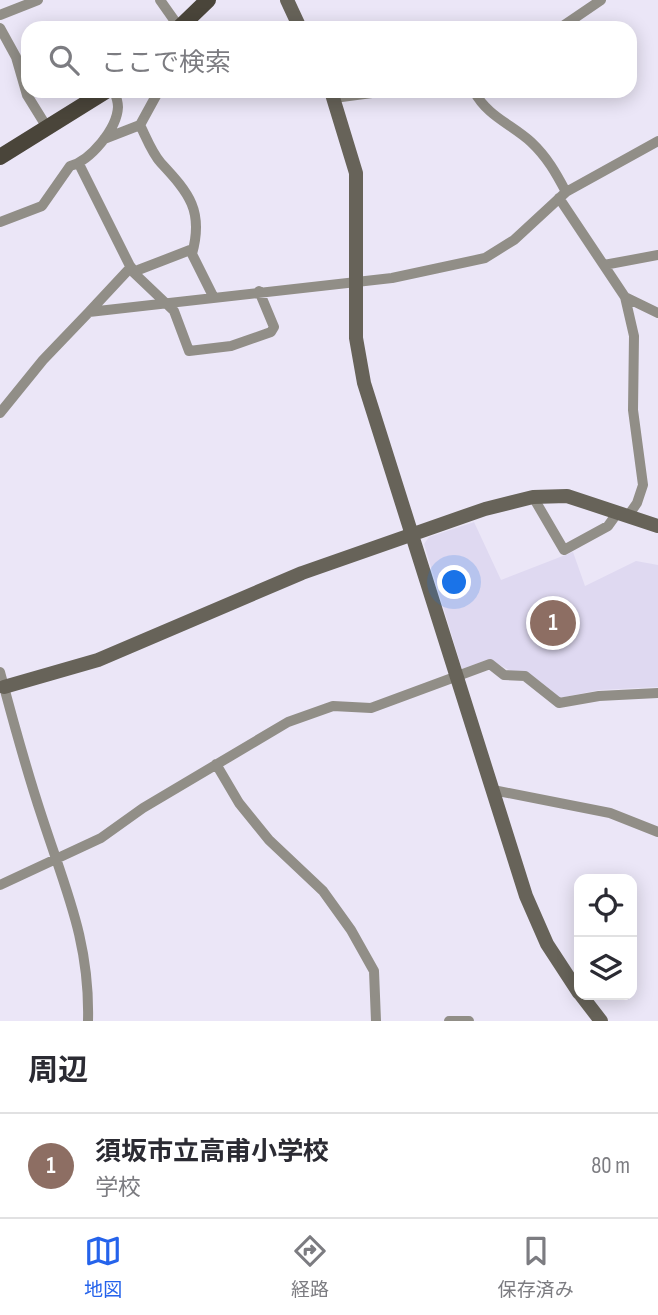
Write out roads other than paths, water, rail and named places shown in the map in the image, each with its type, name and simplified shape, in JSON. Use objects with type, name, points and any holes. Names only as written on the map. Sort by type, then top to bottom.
[{"type":"main road","points":[[186,21],[208,0]]},
{"type":"main road","points":[[0,157],[95,98]]},
{"type":"street","points":[[0,15],[38,0]]},
{"type":"street","points":[[160,0],[174,21]]},
{"type":"street","points":[[287,0],[297,21]]},
{"type":"street","points":[[570,21],[601,0]]},
{"type":"street","points":[[0,28],[16,57],[21,74]]},
{"type":"street","points":[[29,98],[48,128]]},
{"type":"street","points":[[0,222],[42,206],[70,166],[79,164],[102,140],[115,121],[118,105],[116,98]]},
{"type":"street","points":[[102,140],[140,125],[156,98]]},
{"type":"street","points":[[333,98],[356,173],[356,338],[364,383],[526,896],[547,944],[574,985]]},
{"type":"street","points":[[480,98],[494,116],[529,140],[545,156],[562,195],[625,298],[634,336],[633,411],[643,485],[637,503],[608,526],[564,550],[533,497]]},
{"type":"street","points":[[140,125],[159,161],[186,190],[199,229],[192,254]]},
{"type":"street","points":[[89,312],[392,278],[485,258],[514,240],[562,195],[658,141]]},
{"type":"street","points":[[79,164],[132,269],[174,311],[189,351],[231,346],[271,331],[274,327],[259,291]]},
{"type":"street","points":[[0,414],[43,360],[132,269],[190,250],[213,296]]},
{"type":"street","points":[[604,265],[658,255]]},
{"type":"street","points":[[625,298],[658,313]]},
{"type":"street","points":[[88,1021],[89,980],[81,934],[22,757],[1,682],[98,660],[302,573],[485,509],[533,497],[567,496],[658,526]]},
{"type":"street","points":[[0,885],[101,838],[216,764],[288,722],[333,706],[372,708],[490,664],[504,675],[525,676],[559,703],[580,702],[599,696],[658,693]]},
{"type":"street","points":[[216,764],[239,803],[269,841],[323,891],[351,930],[374,971],[376,1021]]},
{"type":"street","points":[[493,790],[610,813],[658,831]]},
{"type":"street","points":[[585,1000],[601,1021]]},
{"type":"street","points":[[449,1021],[469,1021]]},
{"type":"place","name":"須坂市立高甫小学校","points":[[553,623]]}]
